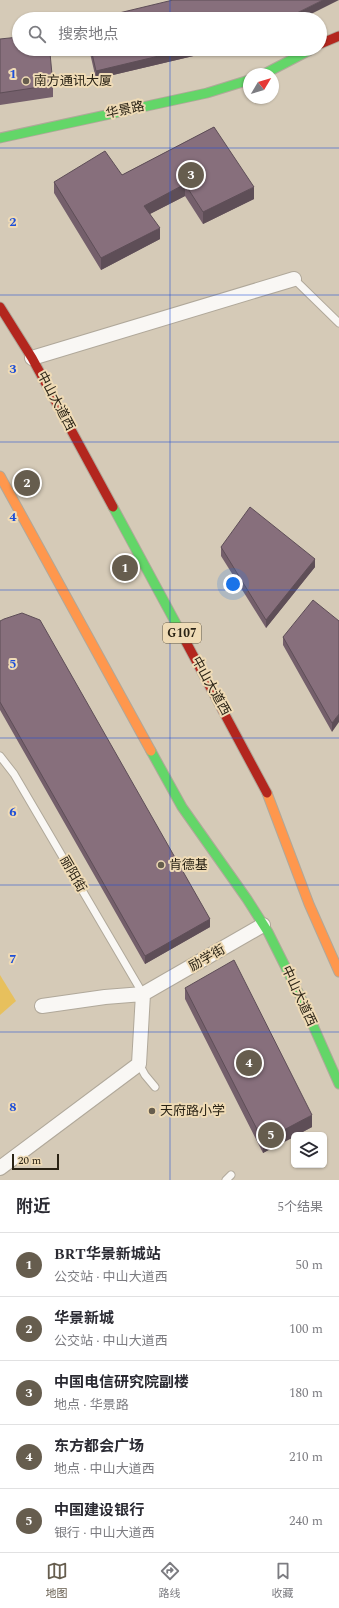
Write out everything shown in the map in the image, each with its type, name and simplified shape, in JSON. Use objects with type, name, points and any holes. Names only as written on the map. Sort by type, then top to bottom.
[{"type":"main road","points":[[327,41],[339,36]]},
{"type":"main road","points":[[276,68],[299,56]]},
{"type":"main road","name":"华景路","points":[[0,138],[207,93],[243,82]]},
{"type":"main road","name":"中山大道西","points":[[0,307],[32,358],[256,770],[265,788],[309,904],[339,972]]},
{"type":"main road","name":"中山大道西","points":[[0,476],[182,808],[242,892],[276,947],[300,996],[339,1084]]},
{"type":"street","points":[[32,358],[294,279]]},
{"type":"street","name":"励学街","points":[[147,992],[263,925]]},
{"type":"street","points":[[0,1168],[139,1064],[147,992],[42,1006]]},
{"type":"lane","points":[[294,279],[339,323]]},
{"type":"lane","name":"丽阳街","points":[[0,756],[14,774],[147,992]]},
{"type":"lane","points":[[139,1064],[145,1075],[155,1087]]},
{"type":"shaded area","points":[[0,975],[16,1001],[0,1015]]},
{"type":"building","points":[[173,0],[323,0],[299,12],[123,12]]},
{"type":"building","name":"南方通讯大厦","points":[[12,38],[12,56],[50,56],[53,85],[0,93],[0,39]]},
{"type":"building","points":[[93,56],[159,56],[96,71]]},
{"type":"building","points":[[214,127],[254,187],[203,212],[185,184],[144,206],[160,228],[101,258],[54,182],[105,151],[122,175]]},
{"type":"building","points":[[250,507],[315,559],[266,620],[221,547]]},
{"type":"building","points":[[313,600],[339,621],[339,714],[332,723],[283,637]]},
{"type":"building","points":[[22,613],[40,620],[210,919],[145,956],[0,702],[0,621]]},
{"type":"building","points":[[234,960],[312,1115],[263,1141],[185,988]]},
{"type":"traffic: fast","points":[[276,68],[299,56]]},
{"type":"traffic: fast","points":[[0,138],[207,93],[243,82]]},
{"type":"traffic: fast","points":[[113,507],[186,642]]},
{"type":"traffic: fast","points":[[151,751],[182,807],[247,899],[268,932],[300,996],[339,1084]]},
{"type":"traffic: slow","points":[[0,476],[151,751]]},
{"type":"traffic: slow","points":[[267,793],[309,904],[339,972]]},
{"type":"traffic: jam","points":[[327,41],[339,36]]},
{"type":"traffic: jam","points":[[0,307],[32,358],[113,507]]},
{"type":"traffic: jam","points":[[186,642],[267,793]]},
{"type":"place","name":"南方通讯大厦","points":[[26,81]]},
{"type":"place","name":"中国电信研究院副楼","points":[[191,175]]},
{"type":"place","name":"华景新城","points":[[27,483]]},
{"type":"place","name":"BRT华景新城站","points":[[125,568]]},
{"type":"place","name":"肯德基","points":[[161,865]]},
{"type":"place","name":"东方都会广场","points":[[249,1063]]},
{"type":"place","name":"天府路小学","points":[[152,1111]]},
{"type":"place","name":"中国建设银行","points":[[271,1135]]}]
